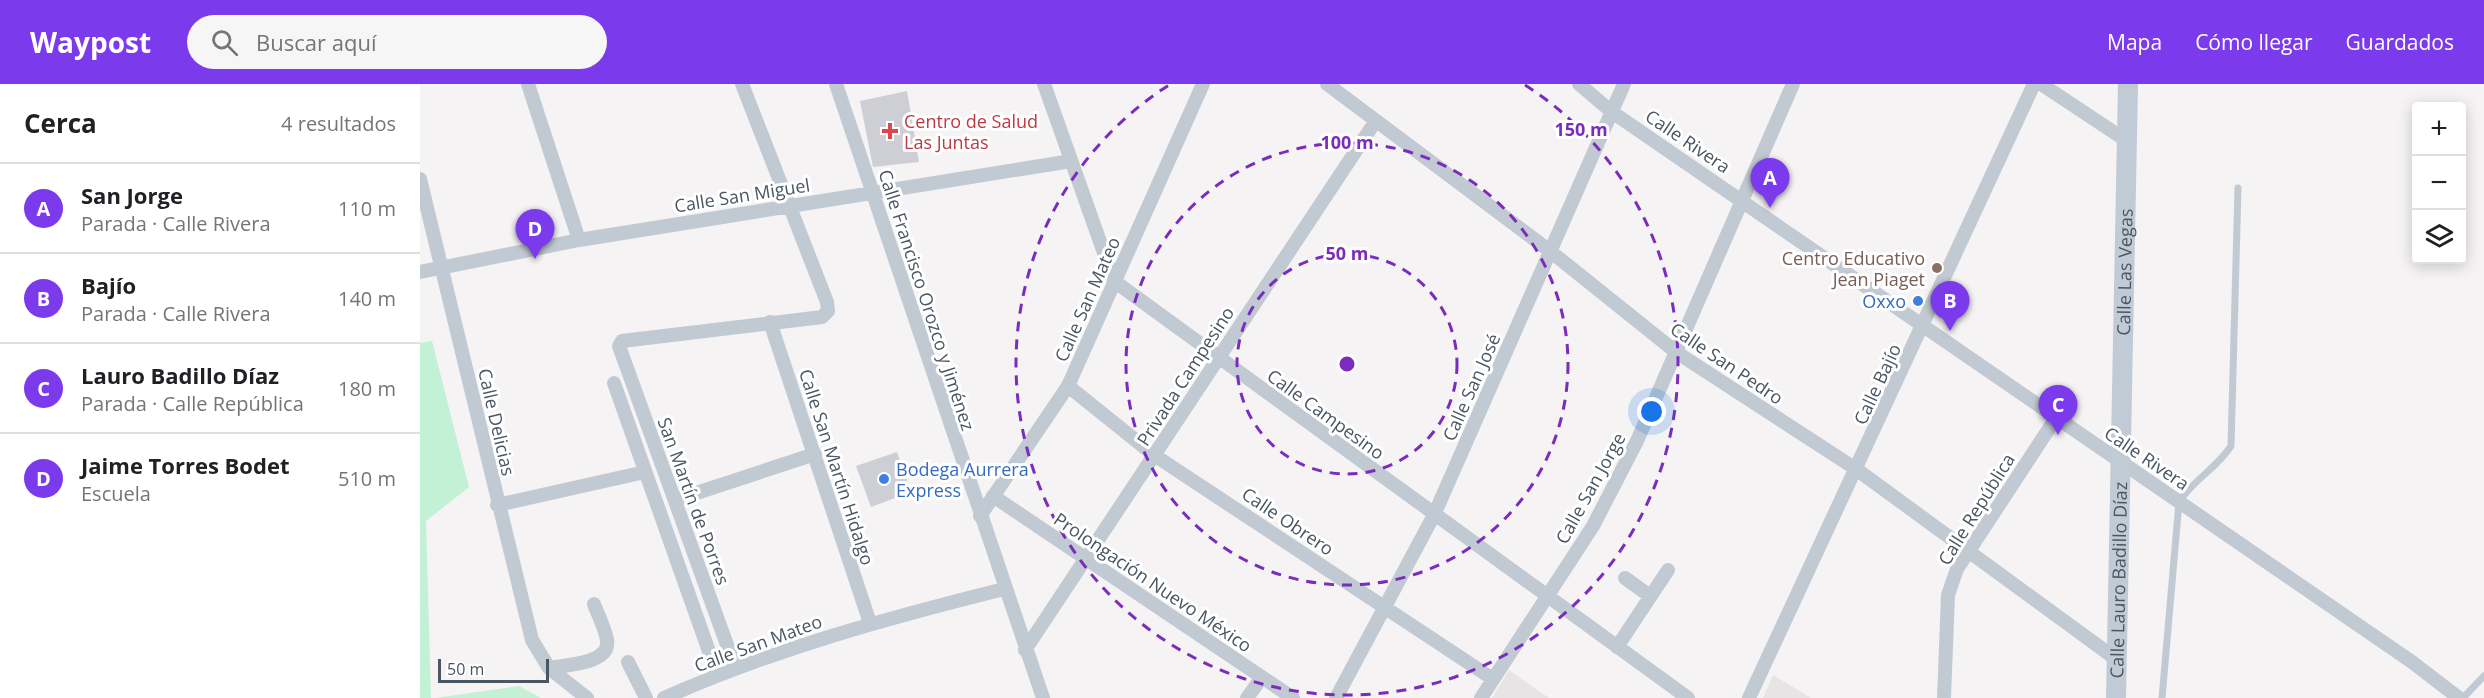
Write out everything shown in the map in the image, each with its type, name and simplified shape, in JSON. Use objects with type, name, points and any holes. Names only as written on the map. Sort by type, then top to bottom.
[{"type":"street","points":[[528,84],[579,240]]},
{"type":"street","points":[[742,84],[827,302],[828,311],[822,317],[770,322]]},
{"type":"street","name":"Calle Francisco Orozco y Jiménez","points":[[836,84],[1004,590],[1043,698]]},
{"type":"street","points":[[1044,84],[1114,281]]},
{"type":"street","name":"Calle San Mateo","points":[[980,516],[1068,386],[1203,84]]},
{"type":"street","name":"Calle San Pedro","points":[[1327,84],[1550,251],[1676,352],[1856,470],[2116,659]]},
{"type":"street","name":"Calle Rivera","points":[[1579,84],[1612,112],[1743,200],[2461,698]]},
{"type":"street","name":"Calle San José","points":[[1336,698],[1434,515],[1624,84]]},
{"type":"street","name":"Calle San Jorge","points":[[1481,698],[1593,526],[1637,441],[1793,84]]},
{"type":"street","name":"Calle Bajío","points":[[1749,698],[1924,327],[2034,84]]},
{"type":"street","points":[[2041,84],[2127,141]]},
{"type":"street","name":"Calle Las Vegas","points":[[2120,461],[2128,84]]},
{"type":"street","name":"Privada Campesino","points":[[1025,650],[1375,122]]},
{"type":"street","name":"Calle San Miguel","points":[[420,272],[579,240],[1071,161]]},
{"type":"street","name":"Calle Delicias","points":[[420,179],[497,505],[532,640],[549,668]]},
{"type":"street","name":"Calle Campesino","points":[[1114,281],[1688,698]]},
{"type":"street","name":"San Martín de Porres","points":[[735,667],[619,346],[622,341],[770,322]]},
{"type":"street","name":"Calle San Martín Hidalgo","points":[[770,322],[870,622]]},
{"type":"street","points":[[614,383],[717,674]]},
{"type":"street","name":"Calle Obrero","points":[[1068,386],[1154,454],[1493,679]]},
{"type":"street","name":"Calle República","points":[[1944,698],[1948,595],[1957,569],[2056,418]]},
{"type":"street","points":[[675,500],[815,454]]},
{"type":"street","name":"Calle Lauro Badillo Díaz","points":[[2116,698],[2120,461]]},
{"type":"street","points":[[497,505],[645,472]]},
{"type":"street","name":"Prolongación Nuevo México","points":[[993,496],[1293,698]]},
{"type":"street","points":[[1617,647],[1668,570]]},
{"type":"street","points":[[1626,578],[1650,596]]},
{"type":"street","name":"Calle San Mateo","points":[[664,698],[735,667],[870,622],[1004,590]]},
{"type":"street","points":[[549,668],[589,660],[601,656],[607,650],[608,641],[594,604]]},
{"type":"street","points":[[628,662],[646,698]]},
{"type":"street","points":[[549,668],[587,698]]},
{"type":"street","points":[[1247,698],[1262,677]]},
{"type":"lane","points":[[2162,698],[2179,502],[2187,490],[2224,458],[2231,446],[2238,188]]},
{"type":"lane","points":[[2461,698],[2484,675]]},
{"type":"shaded area","points":[[1509,670],[1549,698],[1492,698]]},
{"type":"shaded area","points":[[1773,675],[1811,698],[1763,698]]},
{"type":"green space","points":[[432,341],[469,487],[426,521],[431,698],[420,698],[420,343]]},
{"type":"green space","points":[[519,686],[541,698],[435,698]]},
{"type":"building","name":"Centro de Salud Las Juntas","points":[[907,91],[919,162],[873,167],[860,101]]},
{"type":"building","name":"Bodega Aurrera Express","points":[[897,452],[911,492],[871,507],[856,466]]},
{"type":"place","name":"Centro de Salud Las Juntas","points":[[890,131]]},
{"type":"place","name":"San Jorge","points":[[1770,208]]},
{"type":"place","name":"Jaime Torres Bodet","points":[[535,259]]},
{"type":"place","name":"Centro Educativo Jean Piaget","points":[[1937,268]]},
{"type":"place","name":"Oxxo","points":[[1918,301]]},
{"type":"place","name":"Bajío","points":[[1950,331]]},
{"type":"place","name":"Lauro Badillo Díaz","points":[[2058,435]]},
{"type":"place","name":"Bodega Aurrera Express","points":[[884,479]]}]
